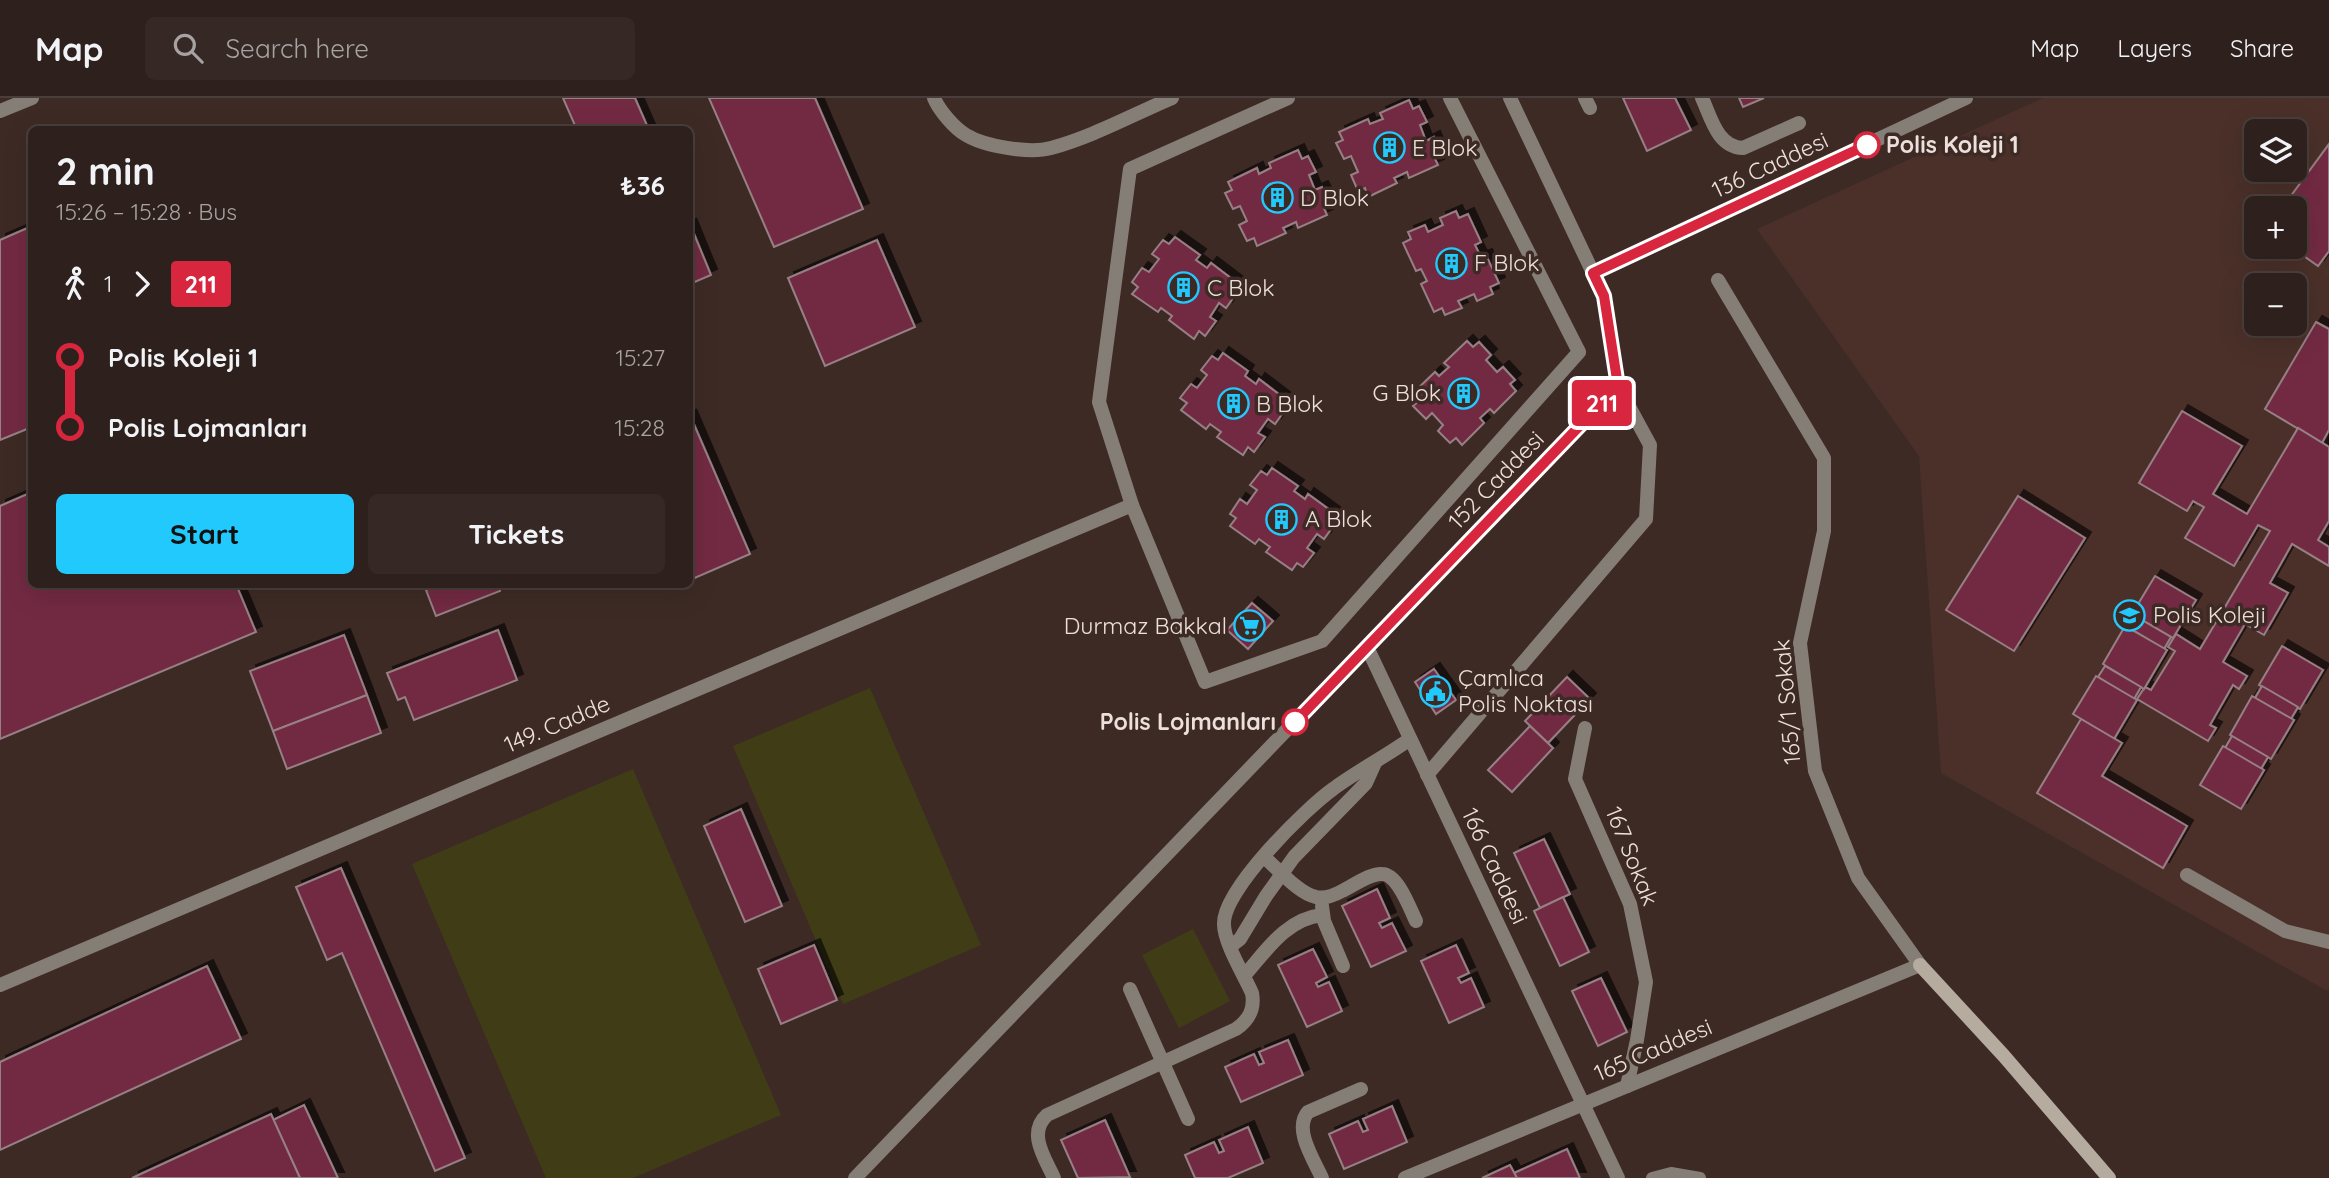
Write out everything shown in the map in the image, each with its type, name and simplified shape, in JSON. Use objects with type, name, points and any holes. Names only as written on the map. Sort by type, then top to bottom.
[{"type":"street","points":[[0,111],[32,98]]},
{"type":"street","points":[[934,98],[937,106],[965,135],[1003,148],[1048,149],[1095,132],[1172,98]]},
{"type":"street","points":[[1288,98],[1130,169],[1099,401],[1132,505],[1205,682],[1322,641],[1579,352],[1450,98]]},
{"type":"street","points":[[1427,775],[1646,519],[1650,445],[1618,386],[1604,296],[1510,98]]},
{"type":"street","points":[[1702,98],[1722,139],[1737,148],[1743,148],[1799,123]]},
{"type":"street","name":"136 Caddesi","points":[[1593,273],[1966,98]]},
{"type":"street","name":"165/1 Sokak","points":[[1718,280],[1824,458],[1824,531],[1800,643],[1815,771],[1858,878],[1920,965],[2004,1056],[2109,1178]]},
{"type":"street","name":"152 Caddesi","points":[[855,1178],[1618,386]]},
{"type":"street","name":"149. Cadde","points":[[0,985],[1132,505]]},
{"type":"street","name":"166 Caddesi","points":[[1367,647],[1618,1178]]},
{"type":"street","name":"167 Sokak","points":[[1585,728],[1575,779],[1630,904],[1646,982],[1627,1086]]},
{"type":"street","points":[[1054,1178],[1037,1137],[1041,1119],[1243,1024],[1249,1018],[1253,1002],[1224,929],[1227,905],[1294,822],[1320,798],[1410,739]]},
{"type":"street","points":[[1231,946],[1247,930],[1282,873],[1311,838],[1366,783],[1376,763]]},
{"type":"street","points":[[1264,857],[1308,895],[1324,898],[1383,874],[1388,875],[1399,886],[1416,921]]},
{"type":"street","points":[[2187,874],[2285,931],[2329,942]]},
{"type":"street","points":[[1324,898],[1322,915],[1343,965]]},
{"type":"street","points":[[1244,976],[1290,926],[1302,919],[1322,915]]},
{"type":"street","name":"165 Caddesi","points":[[1405,1178],[1920,965]]},
{"type":"street","points":[[1130,989],[1188,1119]]},
{"type":"street","points":[[1322,1178],[1302,1129],[1302,1119],[1308,1112],[1361,1089]]},
{"type":"lane","points":[[1652,1178],[1671,1173],[1700,1178]]},
{"type":"shaded area","name":"Polis Koleji","points":[[2043,98],[2329,98],[2327,991],[1941,773],[1919,456],[1757,229]]},
{"type":"shaded area","points":[[870,688],[981,945],[843,1004],[733,746]]},
{"type":"shaded area","points":[[633,769],[781,1115],[633,1178],[546,1178],[412,864]]},
{"type":"shaded area","points":[[1193,929],[1230,1001],[1179,1028],[1142,955]]},
{"type":"building","points":[[563,98],[635,98],[647,126],[575,126]]},
{"type":"building","points":[[709,98],[815,98],[863,209],[774,247]]},
{"type":"building","points":[[1623,98],[1675,98],[1691,130],[1647,151]]},
{"type":"building","points":[[1739,98],[1764,98],[1743,107]]},
{"type":"building","name":"E Blok","points":[[1409,100],[1413,109],[1419,106],[1427,122],[1420,125],[1426,141],[1434,137],[1441,154],[1434,157],[1438,165],[1409,178],[1407,172],[1394,178],[1397,183],[1368,197],[1365,188],[1358,191],[1351,175],[1358,172],[1351,156],[1344,159],[1336,143],[1343,140],[1339,132],[1368,119],[1370,124],[1383,119],[1380,113]]},
{"type":"building","points":[[2329,144],[2329,251],[2318,266],[2307,258],[2307,196],[2291,196],[2301,182],[2307,182],[2307,174]]},
{"type":"building","name":"D Blok","points":[[1298,150],[1302,159],[1308,156],[1316,172],[1309,175],[1315,190],[1322,187],[1330,203],[1323,206],[1327,215],[1298,228],[1296,222],[1283,228],[1286,233],[1257,246],[1254,238],[1247,241],[1239,225],[1247,221],[1240,206],[1233,209],[1225,193],[1232,190],[1228,182],[1257,168],[1259,174],[1271,168],[1269,163]]},
{"type":"building","name":"F Blok","points":[[1456,211],[1459,218],[1468,214],[1481,242],[1475,245],[1481,257],[1486,255],[1499,283],[1490,287],[1493,294],[1477,301],[1474,294],[1458,301],[1462,308],[1445,315],[1442,308],[1434,312],[1421,284],[1427,281],[1421,269],[1416,271],[1403,243],[1411,239],[1408,232],[1425,225],[1428,232],[1443,225],[1440,218]]},
{"type":"building","points":[[28,228],[28,429],[0,440],[0,240]]},
{"type":"building","points":[[693,231],[711,275],[693,283]]},
{"type":"building","name":"C Blok","points":[[1175,237],[1200,255],[1196,260],[1207,268],[1211,263],[1236,282],[1230,289],[1236,294],[1226,308],[1219,303],[1210,317],[1216,321],[1205,336],[1199,331],[1194,339],[1169,320],[1172,316],[1161,308],[1158,312],[1132,294],[1138,287],[1132,282],[1142,268],[1149,272],[1159,259],[1152,254],[1163,240],[1169,244]]},
{"type":"building","points":[[877,240],[915,327],[825,366],[788,278]]},
{"type":"building","points":[[2316,322],[2329,329],[2329,430],[2322,443],[2265,409]]},
{"type":"building","name":"G Blok","points":[[1467,341],[1473,347],[1479,342],[1491,355],[1486,360],[1497,372],[1503,367],[1515,380],[1510,384],[1516,391],[1494,413],[1490,409],[1480,418],[1484,423],[1462,445],[1456,438],[1450,443],[1438,431],[1443,425],[1432,413],[1426,419],[1413,406],[1419,401],[1412,394],[1435,372],[1439,376],[1449,367],[1444,363]]},
{"type":"building","name":"B Blok","points":[[1223,353],[1248,371],[1245,376],[1256,384],[1259,379],[1284,398],[1279,405],[1285,410],[1275,424],[1268,419],[1258,433],[1265,437],[1254,452],[1248,447],[1243,455],[1217,437],[1221,432],[1210,424],[1206,429],[1181,410],[1187,403],[1180,398],[1191,384],[1197,388],[1207,375],[1201,370],[1212,356],[1218,360]]},
{"type":"building","points":[[2182,411],[2242,446],[2213,494],[2247,514],[2298,428],[2329,447],[2329,521],[2318,540],[2329,547],[2329,566],[2292,544],[2270,583],[2288,593],[2264,635],[2245,624],[2223,662],[2247,676],[2239,689],[2233,685],[2210,725],[2216,728],[2208,741],[2137,699],[2145,687],[2151,690],[2175,651],[2168,647],[2176,634],[2200,649],[2270,531],[2258,525],[2234,566],[2185,538],[2204,507],[2193,501],[2187,511],[2139,483]]},
{"type":"building","points":[[693,422],[750,554],[693,579]]},
{"type":"building","name":"A Blok","points":[[1272,468],[1298,486],[1294,491],[1305,499],[1308,494],[1334,513],[1328,521],[1334,525],[1324,539],[1317,534],[1307,548],[1314,553],[1303,567],[1297,563],[1292,570],[1266,552],[1270,547],[1259,539],[1255,544],[1230,526],[1236,518],[1230,514],[1240,499],[1247,504],[1257,490],[1250,485],[1261,471],[1267,475]]},
{"type":"building","points":[[28,494],[28,588],[238,588],[256,632],[0,739],[0,506]]},
{"type":"building","points":[[2018,496],[2085,538],[2014,651],[1946,610]]},
{"type":"building","points":[[2155,576],[2196,600],[2173,638],[2132,614]]},
{"type":"building","points":[[499,588],[500,591],[436,616],[426,590]]},
{"type":"building","name":"Durmaz Bakkal","points":[[1252,603],[1273,621],[1248,649],[1227,630]]},
{"type":"building","points":[[2135,616],[2171,637],[2164,649],[2128,627]]},
{"type":"building","points":[[2125,626],[2167,650],[2144,689],[2103,664]]},
{"type":"building","points":[[498,630],[517,680],[414,720],[405,697],[398,700],[387,673]]},
{"type":"building","points":[[344,635],[367,695],[273,731],[250,671]]},
{"type":"building","points":[[2282,646],[2323,670],[2300,709],[2259,685]]},
{"type":"building","points":[[2105,666],[2141,687],[2134,699],[2098,677]]},
{"type":"building","name":"Çamlıca Polis Noktası","points":[[1434,669],[1456,700],[1436,714],[1415,682]]},
{"type":"building","points":[[2096,676],[2137,700],[2114,739],[2073,714]]},
{"type":"building","points":[[1567,677],[1590,699],[1548,743],[1525,721]]},
{"type":"building","points":[[2262,686],[2298,707],[2291,719],[2255,698]]},
{"type":"building","points":[[367,695],[381,733],[287,769],[273,731]]},
{"type":"building","points":[[2252,696],[2294,720],[2271,759],[2230,735]]},
{"type":"building","points":[[2081,719],[2122,743],[2102,776],[2187,826],[2163,868],[2037,793]]},
{"type":"building","points":[[1530,726],[1553,748],[1512,792],[1488,770]]},
{"type":"building","points":[[2232,736],[2268,757],[2261,769],[2225,748]]},
{"type":"building","points":[[2223,746],[2264,770],[2241,809],[2200,785]]},
{"type":"building","points":[[741,809],[782,906],[745,922],[704,826]]},
{"type":"building","points":[[1544,839],[1570,894],[1540,908],[1514,853]]},
{"type":"building","points":[[341,868],[465,1158],[435,1171],[342,953],[327,960],[296,887]]},
{"type":"building","points":[[1377,889],[1390,918],[1379,923],[1382,928],[1392,923],[1406,951],[1371,967],[1342,906]]},
{"type":"building","points":[[1563,897],[1589,952],[1560,966],[1534,911]]},
{"type":"building","points":[[814,945],[837,1000],[781,1024],[758,969]]},
{"type":"building","points":[[1456,945],[1469,973],[1458,978],[1461,983],[1471,978],[1484,1007],[1449,1023],[1421,961]]},
{"type":"building","points":[[1313,949],[1327,977],[1316,983],[1318,987],[1329,982],[1342,1011],[1307,1027],[1278,965]]},
{"type":"building","points":[[207,966],[241,1039],[0,1150],[0,1062]]},
{"type":"building","points":[[1601,978],[1627,1032],[1598,1046],[1572,991]]},
{"type":"building","points":[[1288,1040],[1303,1075],[1241,1102],[1225,1067],[1254,1054],[1259,1065],[1264,1063],[1259,1052]]},
{"type":"building","points":[[304,1105],[338,1178],[300,1178],[273,1120]]},
{"type":"building","points":[[1392,1106],[1407,1142],[1344,1169],[1329,1134],[1358,1121],[1363,1132],[1368,1130],[1363,1119]]},
{"type":"building","points":[[271,1114],[300,1178],[132,1178]]},
{"type":"building","points":[[1105,1120],[1130,1177],[1078,1178],[1061,1140]]},
{"type":"building","points":[[1248,1127],[1263,1163],[1228,1178],[1195,1178],[1185,1155],[1214,1142],[1219,1153],[1224,1151],[1219,1140]]},
{"type":"building","points":[[1567,1149],[1580,1178],[1517,1178],[1514,1173]]},
{"type":"building","points":[[1510,1165],[1517,1178],[1482,1178]]},
{"type":"bus line","name":"211","points":[[1295,722],[1618,386],[1604,296],[1593,273],[1867,145]]},
{"type":"place","name":"Polis Koleji 1","points":[[1867,145]]},
{"type":"place","name":"E Blok","points":[[1389,148]]},
{"type":"place","name":"D Blok","points":[[1277,198]]},
{"type":"place","name":"F Blok","points":[[1451,263]]},
{"type":"place","name":"C Blok","points":[[1184,288]]},
{"type":"place","name":"G Blok","points":[[1464,393]]},
{"type":"place","name":"B Blok","points":[[1233,404]]},
{"type":"place","name":"A Blok","points":[[1282,519]]},
{"type":"place","name":"Polis Koleji","points":[[2130,615]]},
{"type":"place","name":"Durmaz Bakkal","points":[[1250,626]]},
{"type":"place","name":"Çamlıca Polis Noktası","points":[[1435,691]]},
{"type":"place","name":"Polis Lojmanları","points":[[1295,722]]}]
